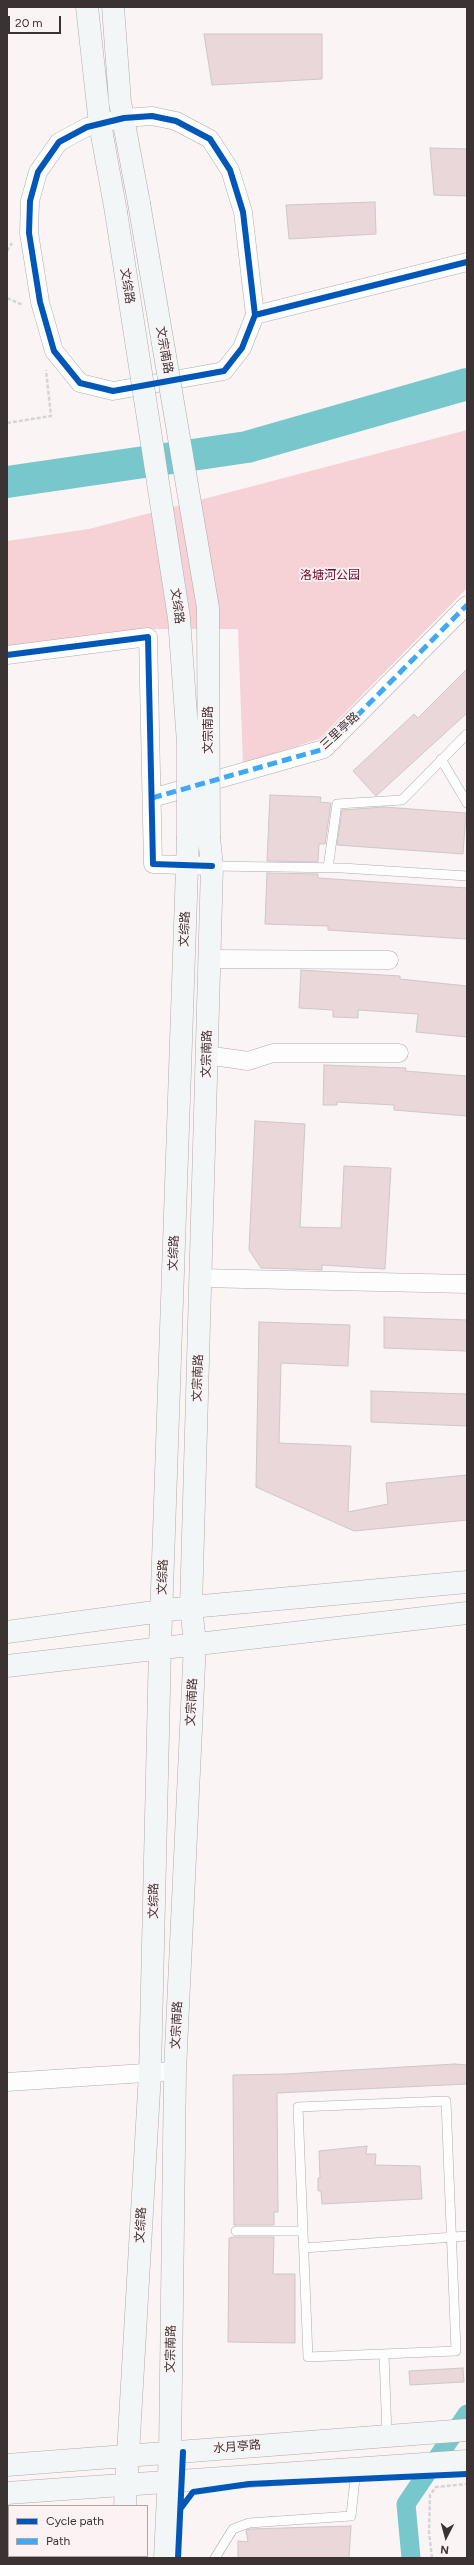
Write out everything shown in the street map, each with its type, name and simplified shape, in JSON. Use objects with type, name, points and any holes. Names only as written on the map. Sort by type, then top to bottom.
[{"type":"main road","name":"文综路","points":[[87,7],[100,124],[116,212],[179,618],[188,743],[198,839],[188,865],[160,1647],[150,2073],[125,2505]]},
{"type":"main road","name":"文宗南路","points":[[113,7],[120,102],[208,608],[198,839],[212,866],[191,1607],[195,1643],[175,2071],[170,2453],[165,2558]]},
{"type":"main road","points":[[7,1632],[191,1607],[467,1582]]},
{"type":"main road","points":[[7,1666],[160,1647],[467,1613]]},
{"type":"main road","name":"水月亭路","points":[[7,2465],[466,2430]]},
{"type":"main road","points":[[7,2493],[467,2461]]},
{"type":"street","points":[[152,116],[176,121],[210,138],[230,170],[243,212],[256,315],[242,348],[224,370],[113,391],[80,383],[54,350],[40,302],[28,233],[30,201],[38,172],[59,142],[87,127],[100,124],[124,118],[152,116]]},
{"type":"street","points":[[256,315],[467,262]]},
{"type":"street","name":"三里亭路","points":[[152,798],[324,750],[467,606]]},
{"type":"street","points":[[7,655],[148,637],[153,864],[212,866]]},
{"type":"street","points":[[209,959],[389,960]]},
{"type":"street","points":[[206,1055],[248,1061],[273,1053],[399,1053]]},
{"type":"street","points":[[200,1278],[467,1284]]},
{"type":"street","points":[[7,2082],[175,2071]]},
{"type":"lane","points":[[328,868],[337,804],[402,800],[467,734]]},
{"type":"lane","points":[[441,759],[467,803]]},
{"type":"lane","points":[[212,866],[328,868],[467,876]]},
{"type":"lane","points":[[446,2101],[456,2351],[308,2357],[303,2231],[298,2107],[446,2101]]},
{"type":"lane","points":[[236,2232],[303,2231]]},
{"type":"lane","points":[[304,2248],[467,2236]]},
{"type":"lane","points":[[384,2354],[397,2435]]},
{"type":"lane","points":[[215,2558],[233,2529],[249,2523],[351,2516],[355,2478]]},
{"type":"path","points":[[7,298],[23,304],[27,310]]},
{"type":"path","points":[[7,423],[51,416],[46,366]]},
{"type":"path","points":[[432,2558],[429,2532],[430,2495],[436,2487],[467,2484]]},
{"type":"green space","name":"洛塘河公园","points":[[467,430],[467,588],[319,739],[243,764],[238,629],[143,629],[7,650],[7,541],[89,529]]},
{"type":"building","points":[[204,34],[322,34],[322,79],[212,85]]},
{"type":"building","points":[[430,148],[467,149],[467,196],[434,195]]},
{"type":"building","points":[[375,202],[376,234],[289,239],[286,205]]},
{"type":"building","points":[[467,669],[467,713],[376,796],[353,771],[414,714],[418,718]]},
{"type":"building","points":[[270,795],[321,797],[320,802],[331,803],[325,844],[319,844],[318,862],[267,861]]},
{"type":"building","points":[[384,807],[466,813],[463,854],[337,845],[342,810]]},
{"type":"building","points":[[267,873],[318,874],[318,878],[467,888],[467,939],[328,930],[328,926],[265,924]]},
{"type":"building","points":[[301,970],[400,976],[400,979],[467,986],[467,1037],[416,1032],[418,1014],[358,1010],[358,1018],[333,1017],[333,1010],[299,1008]]},
{"type":"building","points":[[324,1065],[406,1068],[405,1071],[467,1076],[467,1116],[394,1110],[394,1105],[337,1102],[337,1105],[323,1105]]},
{"type":"building","points":[[255,1121],[305,1124],[300,1227],[341,1228],[344,1166],[391,1168],[385,1269],[322,1265],[322,1270],[261,1268],[249,1250]]},
{"type":"building","points":[[384,1317],[467,1320],[467,1351],[384,1348]]},
{"type":"building","points":[[259,1322],[350,1325],[348,1366],[281,1363],[279,1443],[351,1446],[348,1512],[388,1504],[386,1483],[467,1475],[467,1520],[354,1531],[256,1487]]},
{"type":"building","points":[[371,1391],[467,1394],[467,1426],[371,1422]]},
{"type":"building","points":[[455,2064],[467,2065],[467,2084],[277,2093],[278,2212],[274,2212],[274,2225],[234,2225],[233,2075],[285,2074]]},
{"type":"building","points":[[367,2146],[366,2154],[376,2154],[375,2165],[420,2166],[422,2199],[322,2204],[321,2191],[318,2191],[318,2178],[320,2178],[319,2151]]},
{"type":"building","points":[[274,2237],[273,2274],[295,2274],[295,2343],[228,2342],[229,2238]]},
{"type":"building","points":[[463,2368],[464,2382],[410,2385],[409,2371]]},
{"type":"building","points":[[351,2526],[349,2558],[238,2558],[238,2541],[248,2542],[246,2530]]},
{"type":"waterway","points":[[7,482],[247,447],[467,384]]},
{"type":"waterway","points":[[411,2558],[406,2504],[467,2414]]},
{"type":"marked path","points":[[152,798],[324,749],[467,605]]},
{"type":"cycle path","points":[[255,315],[243,212],[230,170],[210,139],[176,121],[152,116],[124,118],[87,127],[59,142],[38,172],[30,201],[29,233],[40,302],[54,351],[80,383],[113,391],[224,371],[242,348],[255,315],[467,262]]},
{"type":"cycle path","points":[[7,655],[148,637],[153,864],[212,866]]},
{"type":"cycle path","points":[[178,2558],[183,2452]]},
{"type":"cycle path","points":[[181,2508],[193,2492],[249,2484],[467,2474]]}]
